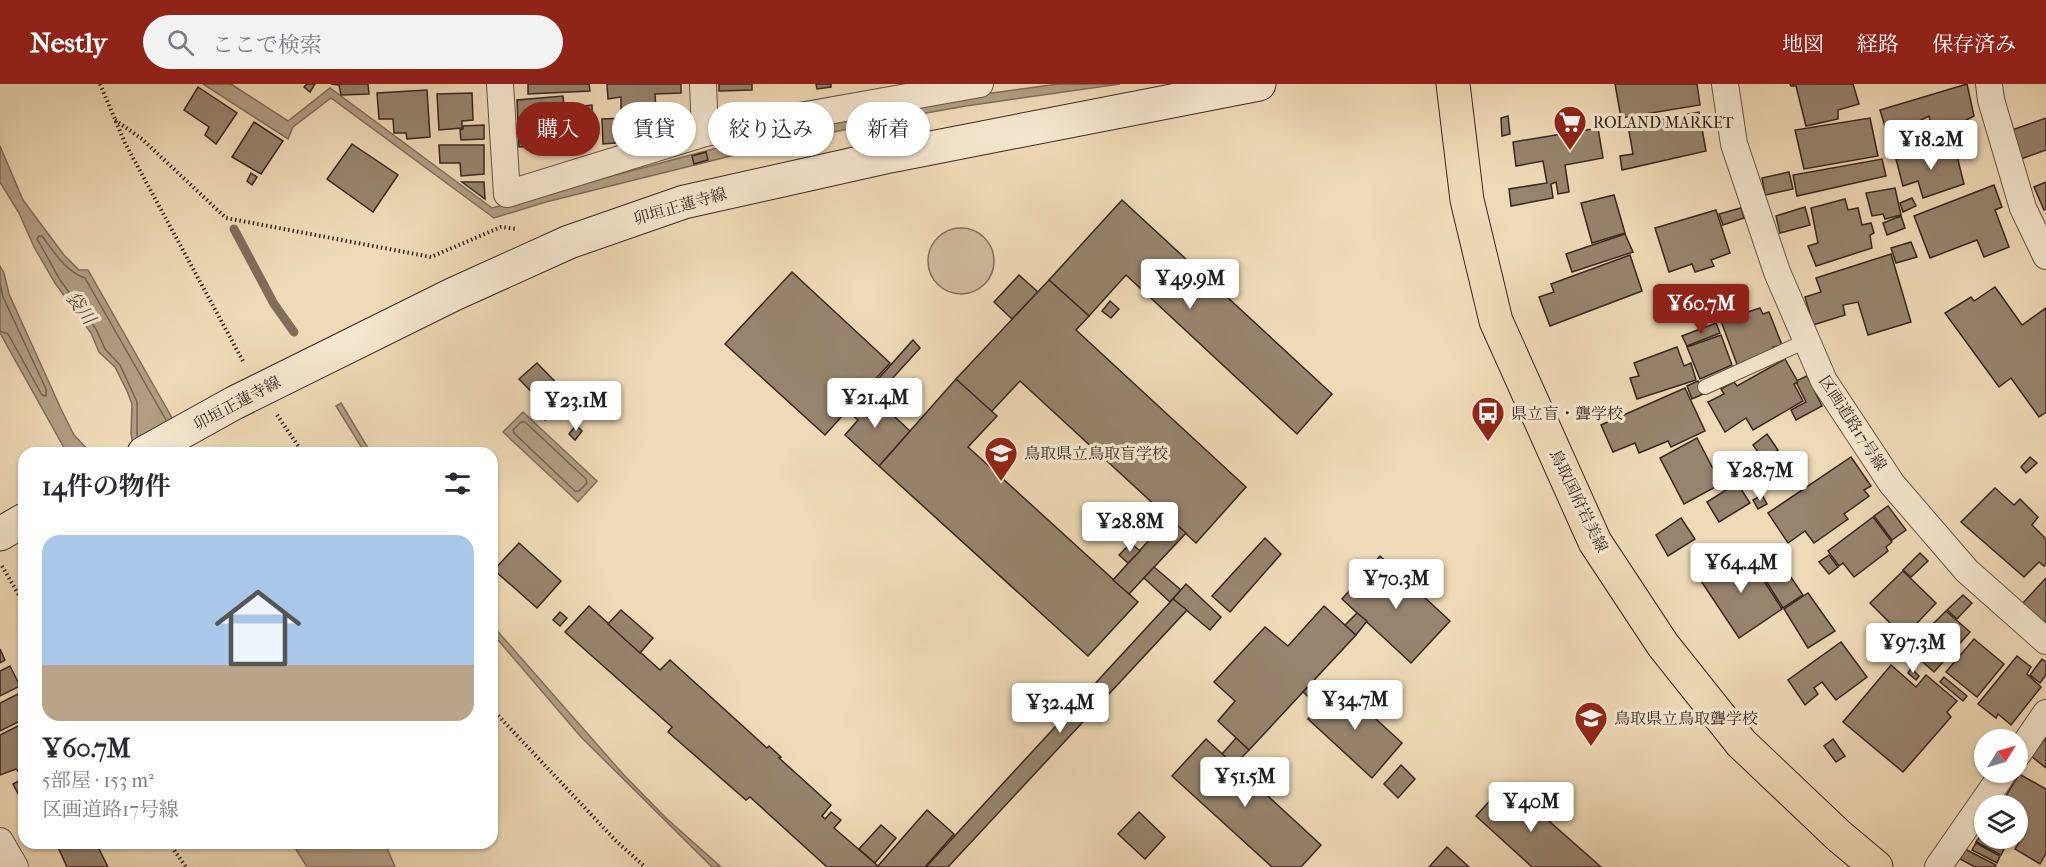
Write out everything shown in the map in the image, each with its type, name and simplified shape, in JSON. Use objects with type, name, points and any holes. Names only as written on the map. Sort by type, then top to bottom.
[{"type":"main road","name":"卯垣正蓮寺線","points":[[155,447],[247,396],[454,294],[569,242],[684,202],[1165,94],[1259,84]]},
{"type":"main road","name":"鳥取国府岩美線","points":[[1453,84],[1467,200],[1496,321],[1595,542],[1663,645],[1741,743],[1839,836],[1876,867]]},
{"type":"street","points":[[500,84],[507,195],[705,133],[980,84]]},
{"type":"street","points":[[703,84],[705,133]]},
{"type":"street","name":"区画道路17号線","points":[[1725,84],[1734,144],[1777,272],[1824,381],[1892,484],[1967,571],[2046,641]]},
{"type":"street","points":[[1989,84],[1991,100],[2023,208],[2046,256]]},
{"type":"street","points":[[2028,739],[2046,713]]},
{"type":"street","points":[[1938,867],[1996,783]]},
{"type":"street","points":[[0,841],[15,867]]},
{"type":"lane","points":[[1705,387],[1806,341]]},
{"type":"path","points":[[100,84],[247,396],[297,447]]},
{"type":"path","points":[[115,120],[142,140],[226,218],[431,257],[501,227],[527,230],[548,251]]},
{"type":"path","points":[[0,562],[18,594]]},
{"type":"path","points":[[498,715],[616,841],[645,867]]},
{"type":"path","points":[[174,849],[186,867]]},
{"type":"shaded area","points":[[961,228],[974,231],[984,238],[991,248],[994,261],[991,274],[984,284],[974,291],[961,294],[948,291],[938,284],[931,274],[928,261],[931,248],[938,238],[948,231]]},
{"type":"water","points":[[203,84],[231,84],[288,121],[330,88],[492,208],[687,156],[696,156],[696,154],[708,150],[708,156],[731,156],[546,202],[494,218],[331,98],[293,127],[288,139]]},
{"type":"water","points":[[1058,84],[1120,84],[930,112],[930,103],[963,97]]},
{"type":"water","points":[[846,120],[846,129],[834,132],[834,123]]},
{"type":"water","name":"袋川","points":[[0,146],[23,200],[64,255],[79,270],[88,270],[189,447],[133,447],[132,404],[115,367],[99,352],[91,333],[55,283],[34,247],[19,213],[0,182]]},
{"type":"water","points":[[0,266],[9,294],[61,409],[74,435],[85,447],[64,447],[0,333]]},
{"type":"water","points":[[341,403],[367,447],[361,447],[336,406]]},
{"type":"water","points":[[523,412],[597,481],[578,502],[503,432]]},
{"type":"water","points":[[498,632],[623,774],[666,818],[721,867],[712,867],[581,737],[498,640]]},
{"type":"water","points":[[296,849],[388,849],[395,867],[307,867]]},
{"type":"building","points":[[307,84],[315,84],[310,92],[304,87]]},
{"type":"building","points":[[331,84],[368,84],[369,94],[341,95],[339,85]]},
{"type":"building","points":[[528,84],[589,84],[590,91],[528,94]]},
{"type":"building","points":[[607,84],[681,84],[681,93],[655,94],[656,102],[621,102],[621,97],[608,99]]},
{"type":"building","points":[[719,84],[752,84],[752,90],[719,91]]},
{"type":"building","points":[[816,84],[831,84],[831,87],[817,89]]},
{"type":"building","points":[[1615,84],[1697,84],[1700,105],[1621,118]]},
{"type":"building","points":[[1790,84],[1853,84],[1859,104],[1838,110],[1838,119],[1806,126],[1796,86]]},
{"type":"building","points":[[1967,84],[1974,116],[1964,123],[1942,129],[1940,125],[1932,127],[1929,116],[1915,123],[1919,141],[1892,150],[1880,110]]},
{"type":"building","points":[[198,87],[237,113],[216,144],[205,135],[209,127],[184,110]]},
{"type":"building","points":[[427,90],[430,137],[407,139],[406,133],[394,133],[393,119],[379,119],[377,93]]},
{"type":"building","points":[[472,93],[473,120],[462,121],[462,128],[439,130],[437,94]]},
{"type":"building","points":[[563,96],[564,102],[517,102],[517,100]]},
{"type":"building","points":[[1699,112],[1706,151],[1622,170],[1620,156],[1633,154],[1628,125]]},
{"type":"building","points":[[1508,116],[1510,134],[1502,136],[1501,118]]},
{"type":"building","points":[[1870,118],[1878,156],[1804,169],[1795,130]]},
{"type":"building","points":[[2046,118],[2046,150],[2021,159],[2012,130]]},
{"type":"building","points":[[602,119],[612,119],[612,143],[603,144]]},
{"type":"building","points":[[254,122],[283,141],[261,174],[232,157]]},
{"type":"building","points":[[484,125],[484,139],[461,140],[460,130],[463,126]]},
{"type":"building","points":[[1598,128],[1603,158],[1565,165],[1569,192],[1558,194],[1556,182],[1551,184],[1553,198],[1511,206],[1509,189],[1547,183],[1543,161],[1516,166],[1513,142]]},
{"type":"building","points":[[352,144],[398,175],[373,212],[327,179]]},
{"type":"building","points":[[439,145],[484,145],[484,174],[461,176],[460,163],[440,163]]},
{"type":"building","points":[[1946,145],[1950,157],[1957,156],[1964,184],[1923,198],[1918,181],[1903,186],[1896,159]]},
{"type":"building","points":[[706,152],[708,160],[694,164],[692,156]]},
{"type":"building","points":[[1882,159],[1886,176],[1797,196],[1793,175]]},
{"type":"building","points":[[1789,172],[1793,189],[1765,195],[1762,178]]},
{"type":"building","points":[[251,173],[257,177],[252,185],[247,181]]},
{"type":"building","points":[[462,182],[484,182],[485,199]]},
{"type":"building","points":[[2046,182],[2046,209],[2044,210],[2034,187]]},
{"type":"building","points":[[1994,185],[2002,207],[1995,210],[2009,247],[1984,257],[1977,240],[1930,258],[1914,216]]},
{"type":"building","points":[[1895,188],[1901,215],[1885,219],[1883,214],[1872,216],[1866,193]]},
{"type":"building","points":[[1614,195],[1625,233],[1592,243],[1581,203]]},
{"type":"building","points":[[1912,198],[1916,206],[1903,212],[1900,203]]},
{"type":"building","points":[[1845,199],[1848,210],[1858,208],[1862,225],[1871,223],[1874,233],[1870,235],[1872,248],[1816,266],[1808,246],[1818,243],[1811,208]]},
{"type":"building","points":[[1122,200],[1332,394],[1297,434],[1126,275],[1089,316],[1049,280]]},
{"type":"building","points":[[1805,207],[1810,225],[1780,233],[1776,216]]},
{"type":"building","points":[[1741,208],[1744,218],[1723,225],[1719,214]]},
{"type":"building","points":[[1716,210],[1730,253],[1711,260],[1714,266],[1695,272],[1692,264],[1669,272],[1655,228]]},
{"type":"building","points":[[1901,216],[1905,228],[1887,235],[1883,223]]},
{"type":"building","points":[[1625,234],[1633,252],[1572,272],[1566,254]]},
{"type":"building","points":[[1911,242],[1917,257],[1896,263],[1891,248]]},
{"type":"building","points":[[1891,254],[1911,322],[1868,335],[1858,302],[1843,305],[1845,315],[1813,325],[1805,297],[1821,292],[1816,278]]},
{"type":"building","points":[[1630,255],[1642,291],[1550,326],[1539,297],[1554,292],[1551,284]]},
{"type":"building","points":[[792,272],[890,363],[825,435],[725,344]]},
{"type":"building","points":[[1019,275],[1038,292],[1012,319],[994,302]]},
{"type":"building","points":[[1049,280],[1089,316],[1076,330],[1246,487],[1196,543],[1020,381],[991,412],[956,379]]},
{"type":"building","points":[[1995,287],[2022,325],[2046,308],[2046,412],[2039,417],[2011,378],[1999,387],[1945,313],[1971,297],[1974,301]]},
{"type":"building","points":[[1110,301],[1119,309],[1111,318],[1102,311]]},
{"type":"building","points":[[1760,308],[1763,314],[1769,312],[1782,345],[1773,347],[1775,350],[1738,367],[1721,321]]},
{"type":"building","points":[[1716,323],[1720,333],[1687,346],[1682,336]]},
{"type":"building","points":[[1721,335],[1732,365],[1700,379],[1687,347]]},
{"type":"building","points":[[913,340],[920,348],[880,392],[872,386]]},
{"type":"building","points":[[1677,347],[1684,366],[1691,363],[1696,380],[1637,399],[1630,378],[1639,376],[1634,363]]},
{"type":"building","points":[[1785,359],[1798,382],[1794,384],[1803,401],[1753,430],[1746,418],[1725,432],[1708,402],[1724,394],[1721,389],[1734,382],[1737,386]]},
{"type":"building","points":[[537,363],[576,403],[558,419],[519,379]]},
{"type":"building","points":[[1807,376],[1822,406],[1796,420],[1791,410],[1806,402],[1797,384],[1798,380]]},
{"type":"building","points":[[956,379],[997,416],[968,447],[1138,602],[1088,656],[879,466]]},
{"type":"building","points":[[1698,381],[1703,394],[1692,399],[1687,386]]},
{"type":"building","points":[[1685,388],[1705,431],[1671,447],[1668,441],[1639,453],[1635,443],[1613,452],[1601,425]]},
{"type":"building","points":[[866,390],[910,431],[879,466],[845,435],[858,420],[847,411]]},
{"type":"building","points":[[537,407],[548,414],[545,420],[534,411]]},
{"type":"building","points":[[576,425],[582,431],[575,440],[569,434]]},
{"type":"building","points":[[1767,434],[1778,450],[1763,459],[1753,445]]},
{"type":"building","points":[[1697,438],[1721,484],[1684,504],[1660,458]]},
{"type":"building","points":[[1851,457],[1871,486],[1864,490],[1869,496],[1844,514],[1848,519],[1814,543],[1805,531],[1788,543],[1768,513]]},
{"type":"building","points":[[2030,457],[2037,463],[2026,473],[2021,467]]},
{"type":"building","points":[[1737,483],[1750,503],[1719,522],[1707,502]]},
{"type":"building","points":[[1995,488],[2014,505],[2020,499],[2038,517],[2032,525],[2046,539],[2046,564],[2044,566],[2039,562],[2024,577],[1961,522]]},
{"type":"building","points":[[1762,495],[1767,504],[1758,509],[1753,500]]},
{"type":"building","points":[[1888,506],[1906,530],[1892,540],[1874,516]]},
{"type":"building","points":[[1873,517],[1892,542],[1886,547],[1888,551],[1854,577],[1843,563],[1839,566],[1828,551]]},
{"type":"building","points":[[1169,518],[1186,533],[1129,594],[1113,580]]},
{"type":"building","points":[[1681,518],[1695,539],[1668,556],[1656,535]]},
{"type":"building","points":[[1265,538],[1281,554],[1230,612],[1212,596]]},
{"type":"building","points":[[519,543],[561,581],[537,608],[498,574],[498,566]]},
{"type":"building","points":[[1131,543],[1140,551],[1128,563],[1119,555]]},
{"type":"building","points":[[1737,550],[1744,558],[1748,556],[1782,609],[1739,638],[1701,581],[1723,567],[1720,561]]},
{"type":"building","points":[[1920,553],[1928,561],[1911,577],[1903,570]]},
{"type":"building","points":[[1829,555],[1838,567],[1829,574],[1819,562]]},
{"type":"building","points":[[1380,556],[1450,621],[1411,663],[1342,599]]},
{"type":"building","points":[[1776,564],[1780,570],[1784,567],[1803,595],[1783,608],[1761,573]]},
{"type":"building","points":[[1154,567],[1181,590],[1170,602],[1144,578]]},
{"type":"building","points":[[1903,571],[1936,603],[1904,637],[1870,603]]},
{"type":"building","points":[[2046,578],[2046,625],[2022,604]]},
{"type":"building","points":[[1186,584],[1221,617],[1210,630],[1173,599]]},
{"type":"building","points":[[1808,593],[1835,631],[1808,648],[1784,609]]},
{"type":"building","points":[[1963,595],[1972,603],[1957,619],[1947,610]]},
{"type":"building","points":[[1173,599],[1187,610],[948,867],[926,867]]},
{"type":"building","points":[[589,606],[660,670],[670,660],[767,748],[769,746],[831,805],[822,816],[825,819],[831,812],[841,820],[834,828],[878,866],[827,867],[750,797],[746,800],[668,732],[672,727],[565,632]]},
{"type":"building","points":[[1324,606],[1356,635],[1249,750],[1218,721],[1235,701],[1214,682],[1265,627],[1288,646]]},
{"type":"building","points":[[621,610],[653,638],[640,653],[608,624]]},
{"type":"building","points":[[1946,611],[1970,632],[1934,672],[1908,649]]},
{"type":"building","points":[[560,612],[567,618],[560,626],[553,620]]},
{"type":"building","points":[[1357,613],[1367,621],[1356,635],[1345,625]]},
{"type":"building","points":[[1896,636],[1900,640],[1893,648],[1888,644]]},
{"type":"building","points":[[1974,639],[2004,664],[1977,697],[1946,672]]},
{"type":"building","points":[[1841,642],[1867,677],[1836,700],[1822,682],[1814,688],[1818,694],[1805,705],[1788,680]]},
{"type":"building","points":[[0,649],[5,660],[0,663]]},
{"type":"building","points":[[2017,656],[2031,667],[2027,674],[2041,687],[2011,725],[1998,714],[1996,718],[1978,704]]},
{"type":"building","points":[[2042,659],[2046,662],[2046,675],[2040,683],[2030,675]]},
{"type":"building","points":[[1891,665],[1916,687],[1926,675],[1957,701],[1947,712],[1951,717],[1903,772],[1843,722]]},
{"type":"building","points":[[10,666],[18,687],[0,696],[0,671]]},
{"type":"building","points":[[1911,668],[1919,676],[1916,680],[1908,673]]},
{"type":"building","points":[[1944,677],[1967,696],[1963,701],[1940,682]]},
{"type":"building","points":[[1312,682],[1327,697],[1319,707],[1303,692]]},
{"type":"building","points":[[1339,685],[1402,743],[1372,778],[1308,719]]},
{"type":"building","points":[[18,694],[18,722],[0,731],[0,703]]},
{"type":"building","points":[[18,726],[18,771],[16,769],[0,775],[0,735]]},
{"type":"building","points":[[1236,738],[1249,750],[1234,765],[1222,754]]},
{"type":"building","points":[[2046,738],[2046,768],[2031,756]]},
{"type":"building","points":[[1206,739],[1321,845],[1301,867],[1272,867],[1172,776]]},
{"type":"building","points":[[1833,739],[1845,756],[1836,762],[1824,746]]},
{"type":"building","points":[[1401,765],[1415,779],[1398,798],[1384,784]]},
{"type":"building","points":[[2028,779],[2046,789],[2046,853],[2040,864],[2015,849],[2028,849],[2028,795],[2007,795],[2014,783],[2028,783]]},
{"type":"building","points":[[18,781],[18,794],[13,784]]},
{"type":"building","points":[[1506,783],[1601,867],[1532,867],[1476,816]]},
{"type":"building","points":[[927,810],[954,834],[925,867],[877,867]]},
{"type":"building","points":[[1139,812],[1165,837],[1145,859],[1118,834]]},
{"type":"building","points":[[881,825],[896,838],[875,863],[859,849]]},
{"type":"building","points":[[1974,846],[1974,849],[1987,849],[2000,856],[1997,863],[1972,850]]},
{"type":"building","points":[[1447,847],[1469,867],[1429,867]]},
{"type":"building","points":[[59,849],[99,849],[108,867],[67,867]]},
{"type":"building","points":[[1965,849],[1996,865],[1995,867],[1975,867],[1960,859]]},
{"type":"building","points":[[1989,849],[2004,849],[2001,855]]},
{"type":"waterway","points":[[234,229],[274,304],[294,332]]},
{"type":"place","name":"ROLAND MARKET","points":[[1570,151]]},
{"type":"place","name":"県立盲・聾学校","points":[[1488,442]]},
{"type":"place","name":"鳥取県立鳥取盲学校","points":[[1001,482]]},
{"type":"place","name":"鳥取県立鳥取聾学校","points":[[1591,747]]}]
